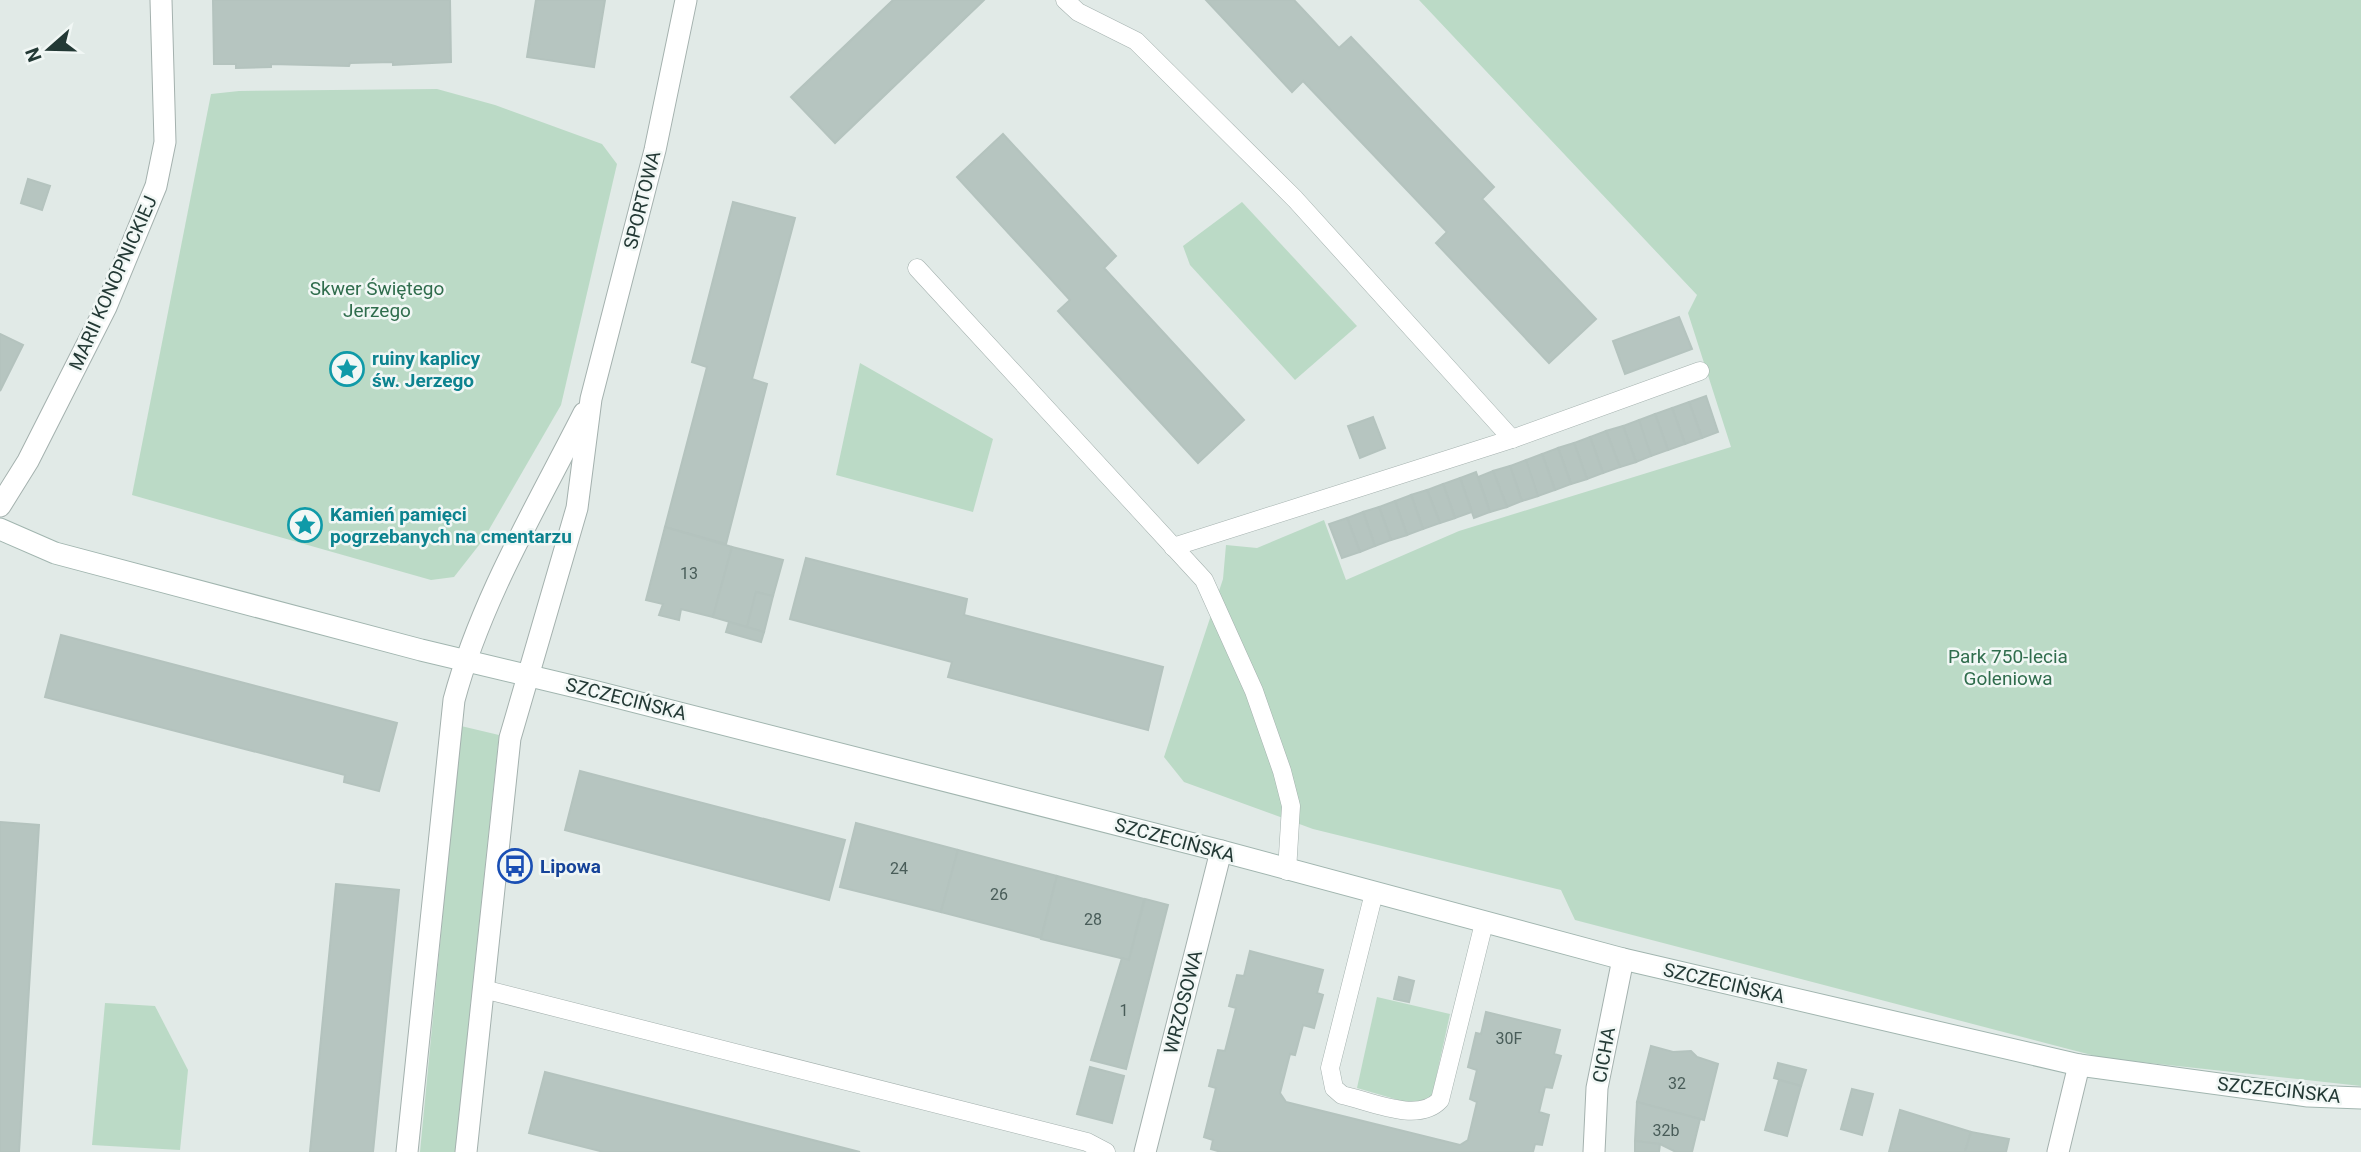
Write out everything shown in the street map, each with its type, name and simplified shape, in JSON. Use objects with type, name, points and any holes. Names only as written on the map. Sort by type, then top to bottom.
[{"type":"street","name":"MARII KONOPNICKIEJ","points":[[0,506],[28,461],[106,307],[156,186],[164,142],[161,0]]},
{"type":"street","name":"SPORTOWA","points":[[527,675],[576,508],[591,398],[655,150],[686,0]]},
{"type":"street","name":"SPORTOWA","points":[[465,660],[496,589],[591,398]]},
{"type":"street","name":"SZCZECIŃSKA","points":[[0,529],[55,553],[1221,852],[1623,959],[2080,1065],[2308,1096],[2361,1098]]},
{"type":"street","points":[[407,1152],[435,858],[454,700],[465,660]]},
{"type":"street","points":[[466,1152],[510,738],[527,675]]},
{"type":"street","name":"WRZOSOWA","points":[[1145,1152],[1221,852]]},
{"type":"street","name":"CICHA","points":[[1594,1152],[1597,1088],[1623,959]]},
{"type":"street","points":[[2058,1152],[2080,1065]]},
{"type":"lane","points":[[1065,0],[1077,12],[1136,41],[1294,199],[1512,439]]},
{"type":"lane","points":[[917,268],[1204,580],[1254,691],[1292,806],[1287,871]]},
{"type":"lane","points":[[1173,547],[1512,439],[1700,371]]},
{"type":"lane","points":[[1374,893],[1330,1068],[1334,1088],[1342,1095],[1415,1112],[1434,1108],[1440,1100],[1484,923]]},
{"type":"lane","points":[[483,989],[1087,1142],[1106,1152]]},
{"type":"green space","name":"Park 750-lecia Goleniowa","points":[[1419,0],[2361,0],[2361,1086],[2103,1058],[1575,920],[1561,890],[1313,829],[1184,782],[1164,757],[1223,579],[1226,545],[1257,548],[1324,520],[1346,580],[1459,531],[1731,447],[1688,313],[1697,295]]},
{"type":"green space","name":"Skwer Świętego Jerzego","points":[[437,89],[495,105],[602,144],[617,164],[561,405],[483,540],[454,577],[431,580],[132,495],[211,94],[239,91]]},
{"type":"green space","points":[[1242,202],[1357,326],[1295,380],[1190,265],[1183,246]]},
{"type":"green space","points":[[860,363],[993,439],[973,512],[836,475]]},
{"type":"green space","points":[[461,726],[499,735],[455,1152],[420,1152]]},
{"type":"green space","points":[[1377,997],[1450,1014],[1432,1096],[1412,1104],[1357,1088]]},
{"type":"green space","points":[[105,1003],[155,1006],[188,1070],[180,1150],[92,1145]]},
{"type":"building","points":[[213,0],[450,0],[451,62],[393,65],[393,62],[350,63],[349,66],[271,64],[271,67],[236,68],[236,64],[214,64]]},
{"type":"building","points":[[536,0],[605,0],[594,67],[527,57]]},
{"type":"building","points":[[893,0],[984,0],[835,143],[791,97]]},
{"type":"building","points":[[1206,0],[1294,0],[1339,48],[1351,37],[1494,187],[1482,199],[1596,319],[1549,363],[1436,243],[1447,232],[1303,81],[1292,92]]},
{"type":"building","points":[[1003,134],[1116,256],[1104,268],[1244,420],[1198,463],[1058,311],[1070,300],[957,177]]},
{"type":"building","points":[[28,179],[50,186],[42,210],[21,203]]},
{"type":"building","points":[[733,202],[795,218],[752,379],[767,384],[726,544],[665,527],[707,367],[692,362]]},
{"type":"building","points":[[1679,317],[1692,349],[1625,374],[1613,341]]},
{"type":"building","points":[[0,334],[23,345],[0,391]]},
{"type":"building","points":[[1706,396],[1718,432],[1702,438],[1689,402]]},
{"type":"building","points":[[1689,402],[1702,438],[1685,444],[1672,408]]},
{"type":"building","points":[[1672,408],[1685,444],[1668,450],[1655,414]]},
{"type":"building","points":[[1655,414],[1668,450],[1651,456],[1639,420]]},
{"type":"building","points":[[1373,417],[1385,448],[1360,458],[1348,426]]},
{"type":"building","points":[[1639,420],[1651,456],[1636,462],[1623,426]]},
{"type":"building","points":[[1623,426],[1636,462],[1620,467],[1606,431]]},
{"type":"building","points":[[1606,431],[1620,467],[1603,473],[1590,437]]},
{"type":"building","points":[[1590,437],[1603,473],[1587,479],[1574,443]]},
{"type":"building","points":[[1574,443],[1587,479],[1571,484],[1558,448]]},
{"type":"building","points":[[1558,448],[1571,484],[1555,490],[1542,454]]},
{"type":"building","points":[[1542,454],[1555,490],[1538,496],[1526,460]]},
{"type":"building","points":[[1526,460],[1538,496],[1522,501],[1510,466]]},
{"type":"building","points":[[1510,466],[1522,501],[1507,507],[1493,471]]},
{"type":"building","points":[[1493,471],[1507,507],[1490,512],[1478,477]]},
{"type":"building","points":[[1476,472],[1490,512],[1474,518],[1460,478]]},
{"type":"building","points":[[1460,478],[1472,512],[1455,518],[1443,484]]},
{"type":"building","points":[[1443,484],[1455,518],[1440,523],[1427,490]]},
{"type":"building","points":[[1427,490],[1440,523],[1423,529],[1411,495]]},
{"type":"building","points":[[1411,495],[1423,529],[1407,535],[1395,501]]},
{"type":"building","points":[[1395,501],[1407,535],[1391,540],[1379,507]]},
{"type":"building","points":[[1379,507],[1391,540],[1375,546],[1363,512]]},
{"type":"building","points":[[1363,512],[1375,546],[1360,552],[1347,518]]},
{"type":"building","points":[[1347,518],[1360,552],[1342,558],[1329,524]]},
{"type":"building","points":[[665,527],[732,547],[713,617],[681,609],[679,620],[659,615],[663,604],[646,600]]},
{"type":"building","points":[[732,547],[783,560],[773,596],[756,592],[747,627],[713,617]]},
{"type":"building","points":[[806,558],[967,599],[964,615],[1163,667],[1148,730],[948,677],[952,662],[790,619]]},
{"type":"building","points":[[756,592],[773,596],[764,632],[747,627]]},
{"type":"building","points":[[729,622],[764,632],[761,642],[726,632]]},
{"type":"building","points":[[61,635],[397,723],[379,791],[344,782],[345,775],[45,697]]},
{"type":"building","points":[[580,771],[845,840],[829,900],[565,830]]},
{"type":"building","points":[[0,822],[39,825],[19,1152],[0,1152]]},
{"type":"building","points":[[856,823],[958,850],[941,912],[840,887]]},
{"type":"building","points":[[958,850],[1057,876],[1041,938],[941,912]]},
{"type":"building","points":[[1057,876],[1144,899],[1129,960],[1041,939]]},
{"type":"building","points":[[336,884],[399,890],[373,1152],[310,1152]]},
{"type":"building","points":[[1145,899],[1168,905],[1126,1069],[1091,1060],[1122,958],[1129,960]]},
{"type":"building","points":[[1250,951],[1323,970],[1317,993],[1323,995],[1314,1028],[1303,1025],[1295,1055],[1290,1054],[1280,1093],[1286,1102],[1460,1145],[1468,1140],[1477,1102],[1470,1099],[1477,1070],[1468,1067],[1476,1033],[1481,1034],[1486,1012],[1560,1030],[1554,1054],[1561,1056],[1552,1088],[1545,1087],[1539,1112],[1549,1115],[1542,1145],[1535,1144],[1533,1152],[1221,1152],[1211,1149],[1213,1140],[1204,1137],[1216,1088],[1209,1086],[1218,1050],[1225,1051],[1236,1008],[1229,1006],[1237,975],[1244,976]]},
{"type":"building","points":[[1399,977],[1414,981],[1409,1002],[1394,999]]},
{"type":"building","points":[[1651,1046],[1673,1052],[1691,1051],[1697,1057],[1718,1064],[1704,1120],[1637,1102]]},
{"type":"building","points":[[1778,1063],[1806,1070],[1801,1086],[1774,1078]]},
{"type":"building","points":[[1090,1067],[1124,1076],[1112,1123],[1077,1114]]},
{"type":"building","points":[[545,1072],[860,1152],[604,1152],[529,1133]]},
{"type":"building","points":[[1779,1080],[1801,1086],[1787,1136],[1765,1130]]},
{"type":"building","points":[[1852,1089],[1873,1094],[1862,1135],[1841,1129]]},
{"type":"building","points":[[1637,1102],[1700,1119],[1692,1152],[1676,1152],[1660,1144],[1635,1141]]},
{"type":"building","points":[[1900,1110],[1971,1132],[1965,1152],[1889,1152]]},
{"type":"building","points":[[1971,1132],[2009,1139],[2006,1152],[1965,1152]]},
{"type":"building","points":[[1635,1141],[1660,1144],[1659,1152],[1635,1152]]},
{"type":"place","name":"ruiny kaplicy św. Jerzego","points":[[347,369]]},
{"type":"place","name":"Kamień pamięci pogrzebanych na cmentarzu","points":[[305,525]]},
{"type":"place","name":"Lipowa","points":[[515,866]]}]
